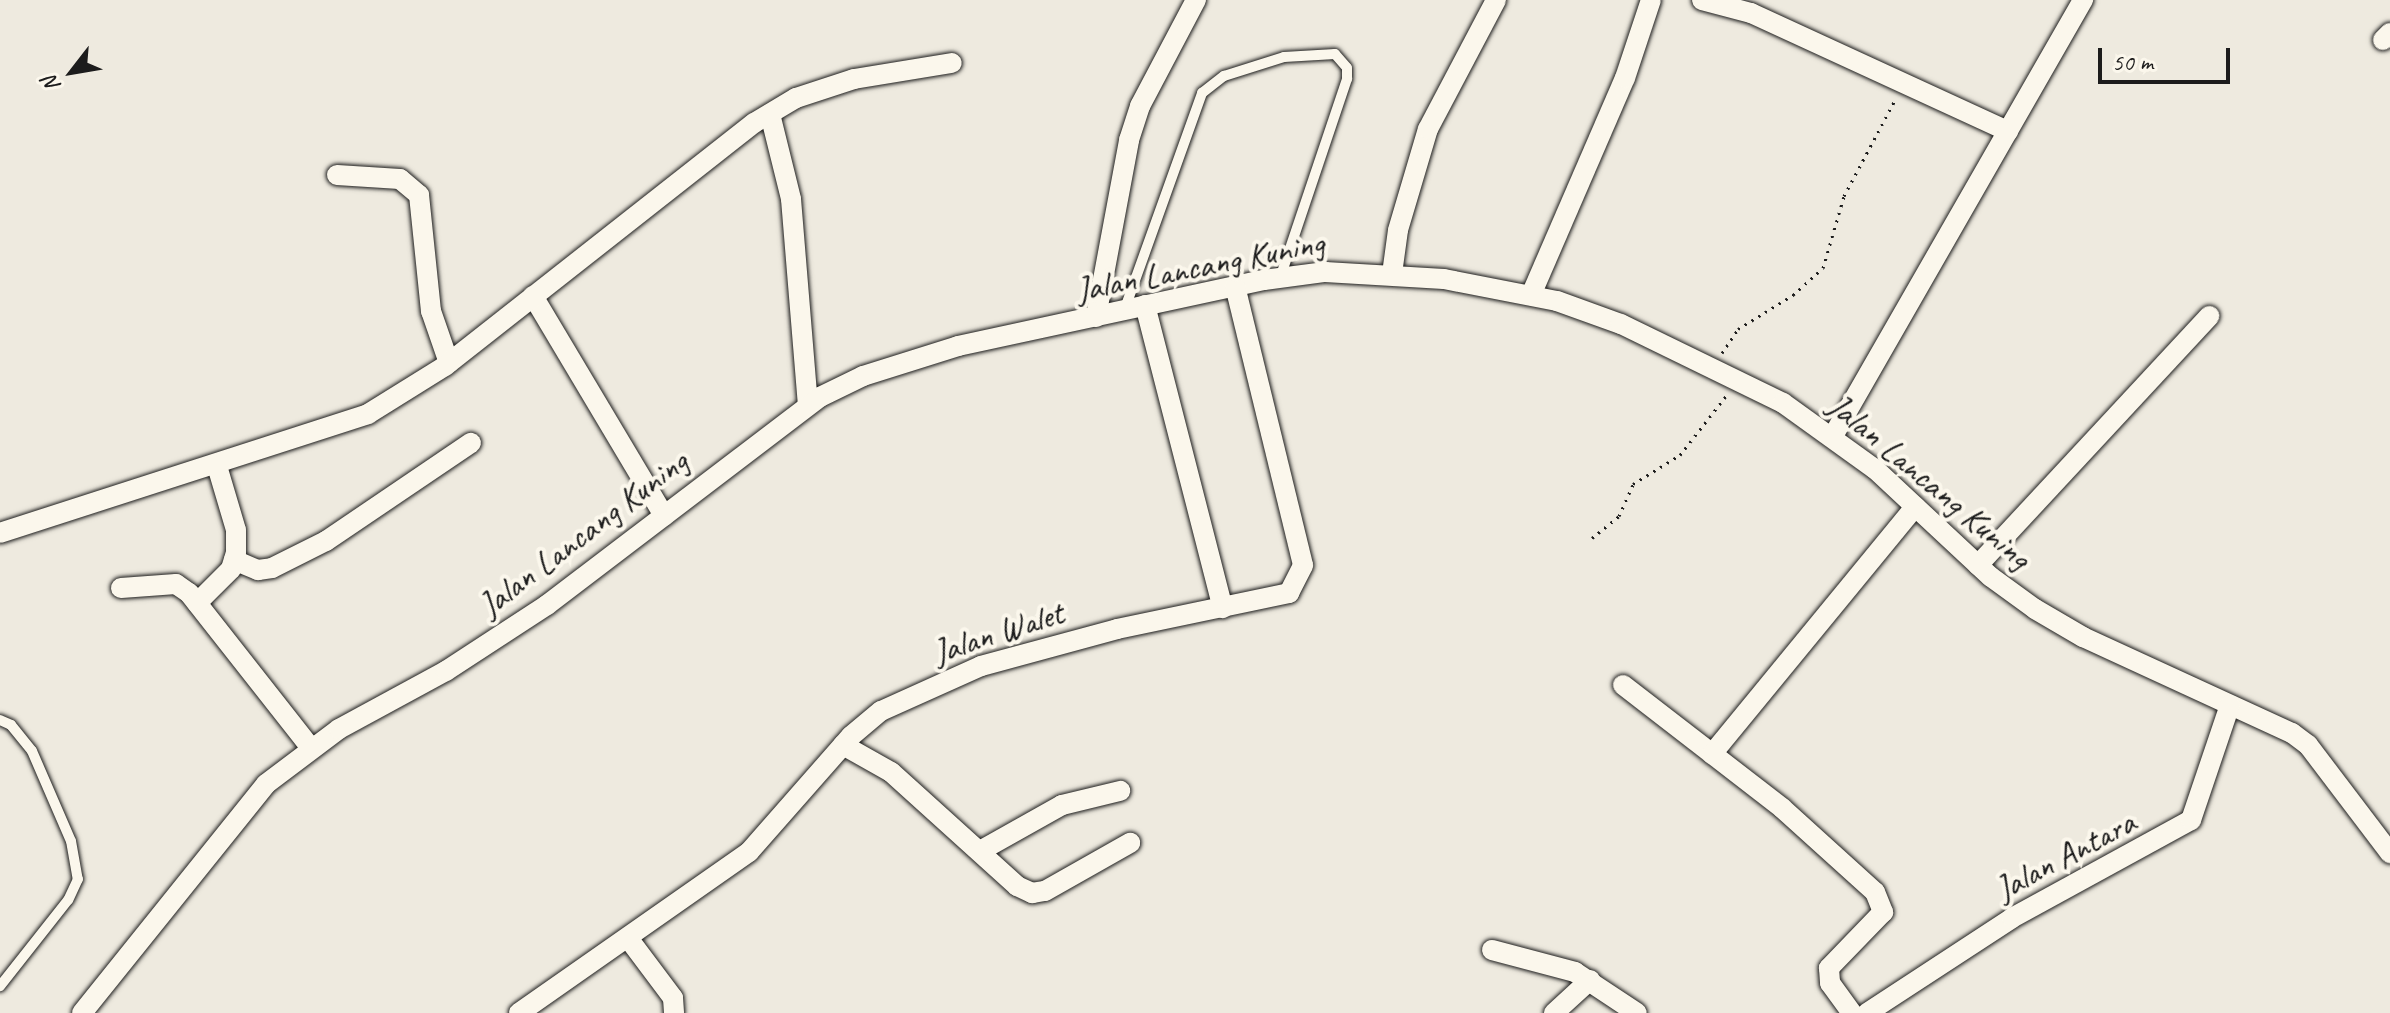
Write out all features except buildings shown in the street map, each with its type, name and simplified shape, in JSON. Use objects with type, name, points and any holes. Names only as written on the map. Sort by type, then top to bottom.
[{"type":"street","points":[[1096,317],[1129,140],[1140,106],[1196,0]]},
{"type":"street","points":[[1392,274],[1401,217],[1428,129],[1496,0]]},
{"type":"street","points":[[1531,295],[1625,78],[1651,0]]},
{"type":"street","points":[[1705,0],[1751,13],[1906,81],[2008,131]]},
{"type":"street","points":[[1833,436],[2083,0]]},
{"type":"street","points":[[0,533],[217,466],[368,414],[449,363],[720,146],[796,98],[854,79],[952,63]]},
{"type":"street","points":[[770,114],[791,199],[808,404]]},
{"type":"street","points":[[337,175],[400,179],[419,195],[431,311],[449,363]]},
{"type":"street","name":"Jalan Lancang Kuning","points":[[82,1013],[225,829],[266,784],[311,748],[503,634],[664,516],[808,404],[899,362],[1145,305],[1235,286],[1325,272],[1392,274],[1531,295],[1621,324],[1738,380],[1833,436],[1978,565],[2035,609],[2083,637],[2308,745],[2390,853]]},
{"type":"street","name":"Jalan Walet","points":[[519,1013],[749,852],[843,745],[881,711],[981,666],[1117,629],[1289,593],[1303,565],[1235,286]]},
{"type":"street","points":[[533,296],[664,516]]},
{"type":"street","points":[[1145,305],[1223,608]]},
{"type":"street","points":[[1978,565],[2209,316]]},
{"type":"street","points":[[234,560],[258,570],[272,568],[326,541],[471,443]]},
{"type":"street","points":[[197,603],[234,560],[236,530],[217,466]]},
{"type":"street","points":[[1712,754],[1915,507]]},
{"type":"street","points":[[121,588],[176,584],[197,603],[311,748]]},
{"type":"street","points":[[1623,685],[1782,808],[1882,903],[1883,912],[1829,968],[1830,983],[1852,1013]]},
{"type":"street","name":"Jalan Antara","points":[[1867,1013],[2012,918],[2191,820],[2230,705]]},
{"type":"street","points":[[843,745],[891,772],[1017,886],[1032,893],[1045,891],[1130,843]]},
{"type":"street","points":[[980,851],[1062,805],[1120,791]]},
{"type":"street","points":[[628,938],[673,998],[674,1013]]},
{"type":"street","points":[[1492,950],[1590,980],[1637,1013]]},
{"type":"street","points":[[1554,1013],[1590,980]]},
{"type":"lane","points":[[1124,311],[1202,93],[1224,76],[1284,57],[1335,54],[1347,68],[1347,79],[1280,278]]},
{"type":"lane","points":[[0,720],[32,751],[71,841],[78,879],[68,900],[0,986]]},
{"type":"path","points":[[1715,369],[1738,329],[1793,295],[1823,268],[1844,196],[1906,81]]},
{"type":"path","points":[[1592,538],[1619,516],[1633,484],[1680,455],[1738,380]]}]
